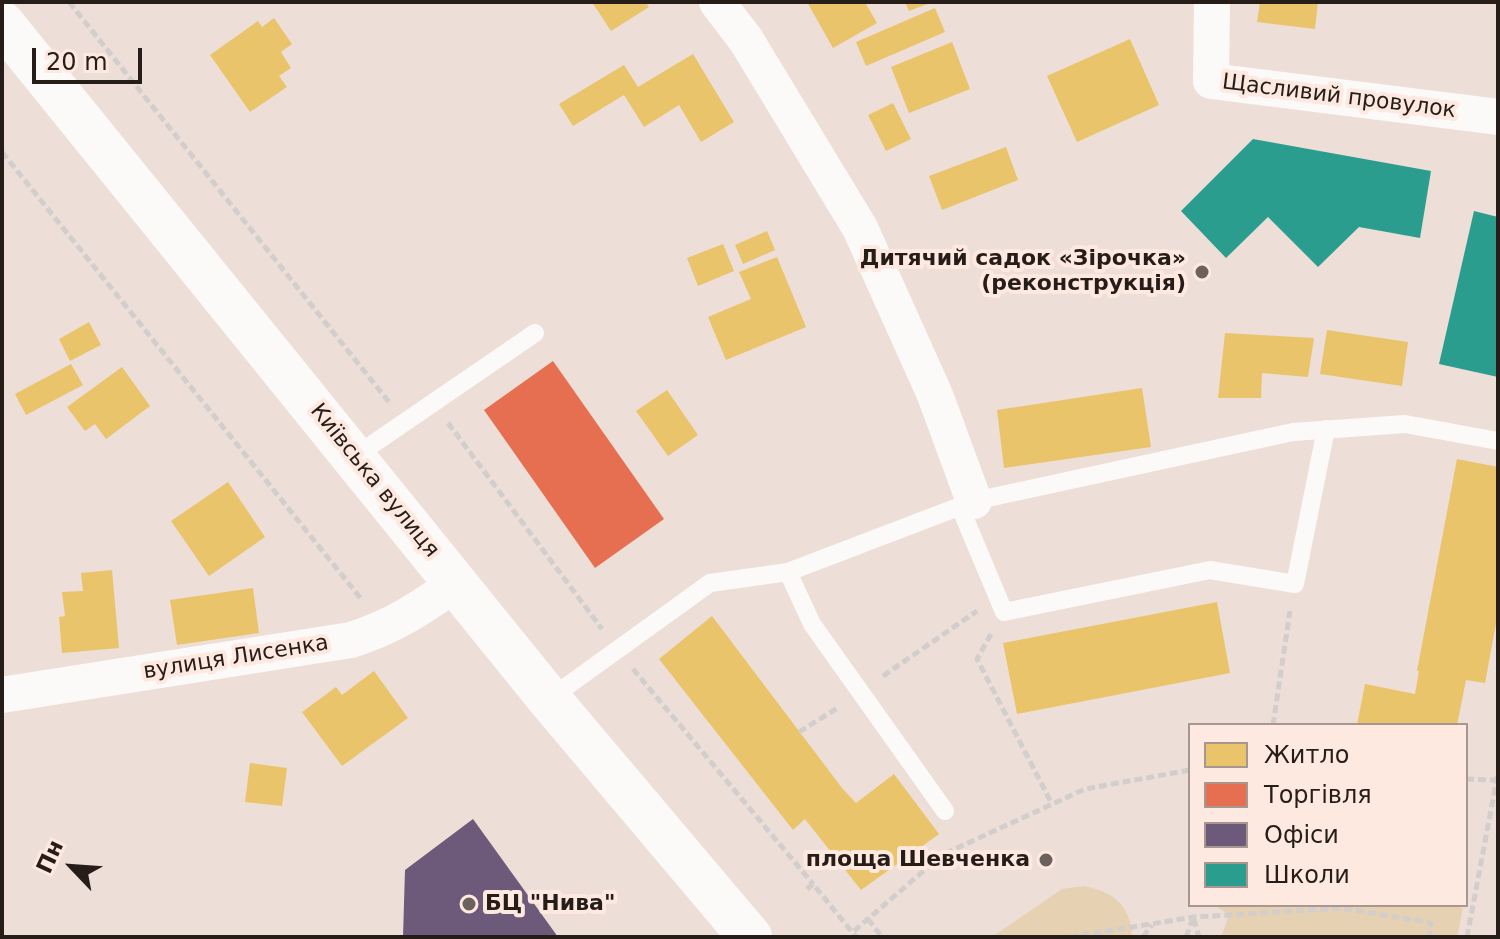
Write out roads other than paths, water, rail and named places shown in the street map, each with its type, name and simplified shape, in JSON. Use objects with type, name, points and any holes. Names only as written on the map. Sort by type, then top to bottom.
[{"type":"main road","name":"Київська вулиця","points":[[2,23],[549,699],[750,937]]},
{"type":"street","points":[[717,2],[746,40],[860,228],[935,395],[967,504]]},
{"type":"street","name":"Щасливий провулок","points":[[1212,2],[1211,81],[1498,117]]},
{"type":"street","name":"вулиця Лисенка","points":[[2,695],[351,640],[384,630],[457,583]]},
{"type":"lane","points":[[354,457],[535,333]]},
{"type":"lane","points":[[549,699],[710,583],[788,572],[967,504],[1293,432],[1405,424],[1498,441]]},
{"type":"lane","points":[[967,504],[1000,604],[1210,570],[1295,584],[1326,429]]},
{"type":"lane","points":[[788,572],[812,624],[945,811]]},
{"type":"place","name":"Дитячий садок «Зірочка» (реконструкція)","points":[[1202,272]]},
{"type":"place","name":"площа Шевченка","points":[[1046,860]]},
{"type":"place","name":"БЦ \"Нива\"","points":[[469,904]]}]
